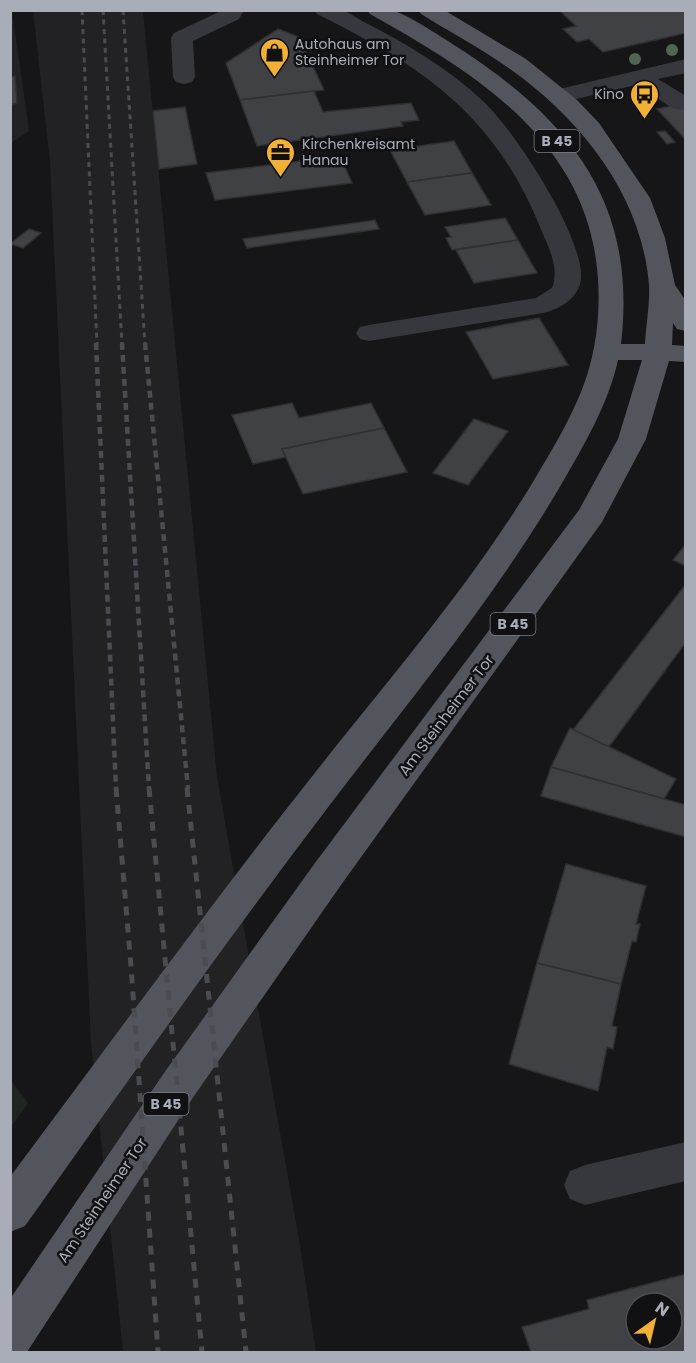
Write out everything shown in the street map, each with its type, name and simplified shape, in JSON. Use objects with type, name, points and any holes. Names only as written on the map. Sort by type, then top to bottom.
[{"type":"main road","name":"B 45","points":[[10,1212],[284,837],[488,573],[540,496],[580,425],[600,378],[606,352],[611,293],[606,244],[591,198],[574,161],[548,128],[509,94],[465,62],[377,10]]},
{"type":"main road","name":"Am Steinheimer Tor","points":[[10,1339],[178,1086],[328,874],[591,516],[632,439],[646,398],[672,353],[652,238],[638,198],[591,128],[559,96],[518,64],[428,10]]},
{"type":"main road","points":[[662,285],[686,323]]},
{"type":"main road","points":[[606,352],[672,353]]},
{"type":"street","points":[[184,77],[182,38],[232,15],[234,10]]},
{"type":"street","points":[[324,10],[390,46],[432,74],[460,94],[489,121],[530,178],[548,212],[565,257],[566,290],[562,295],[543,305],[369,333]]},
{"type":"street","points":[[559,96],[686,66]]},
{"type":"street","points":[[639,77],[682,104]]},
{"type":"street","points":[[585,1185],[686,1161]]},
{"type":"shaded area","points":[[12,10],[29,131],[11,143],[10,11]]},
{"type":"shaded area","points":[[33,11],[143,11],[217,777],[300,1245],[316,1352],[123,1352],[91,1043],[50,162]]},
{"type":"shaded area","points":[[10,1079],[28,1103],[11,1127],[10,1127]]},
{"type":"building","points":[[559,10],[686,10],[686,33],[603,52],[589,39],[577,42],[563,29],[576,26]]},
{"type":"building","name":"Autohaus am Steinheimer Tor","points":[[278,29],[299,37],[324,90],[240,100],[226,63]]},
{"type":"building","points":[[15,76],[17,103],[10,105],[10,77]]},
{"type":"building","points":[[314,91],[323,112],[411,103],[419,120],[401,122],[403,126],[257,146],[240,100]]},
{"type":"building","points":[[686,103],[686,140],[657,109]]},
{"type":"building","points":[[185,107],[197,164],[159,169],[153,111]]},
{"type":"building","points":[[665,131],[675,142],[667,144],[657,132]]},
{"type":"building","points":[[454,141],[472,173],[407,182],[390,150]]},
{"type":"building","points":[[340,156],[352,183],[215,200],[206,173]]},
{"type":"building","points":[[472,173],[491,205],[425,215],[407,182]]},
{"type":"building","points":[[505,218],[518,240],[452,250],[446,238],[451,237],[445,227]]},
{"type":"building","points":[[375,220],[379,229],[247,248],[243,239]]},
{"type":"building","points":[[29,229],[41,233],[23,248],[10,244]]},
{"type":"building","points":[[518,240],[537,273],[474,283],[456,250]]},
{"type":"building","points":[[539,318],[568,365],[493,379],[466,332]]},
{"type":"building","points":[[292,403],[299,418],[371,403],[384,428],[282,449],[286,457],[253,464],[232,415]]},
{"type":"building","points":[[474,419],[508,431],[468,485],[433,473]]},
{"type":"building","points":[[384,428],[407,472],[303,494],[282,449]]},
{"type":"building","points":[[686,544],[686,566],[673,560]]},
{"type":"building","points":[[686,584],[686,642],[608,748],[573,730]]},
{"type":"building","points":[[570,728],[676,779],[664,799],[551,767]]},
{"type":"building","points":[[551,767],[686,805],[686,837],[541,796]]},
{"type":"building","points":[[566,864],[646,886],[636,924],[640,924],[636,942],[632,941],[621,984],[537,963]]},
{"type":"building","points":[[537,963],[621,984],[612,1026],[617,1027],[613,1049],[607,1047],[598,1091],[509,1064]]},
{"type":"building","points":[[686,1274],[686,1352],[531,1352],[522,1327],[589,1309],[587,1300]]},
{"type":"railway","points":[[82,10],[97,345]]},
{"type":"railway","points":[[103,10],[122,345]]},
{"type":"railway","points":[[123,10],[145,345]]},
{"type":"railway","points":[[96,343],[116,789]]},
{"type":"railway","points":[[122,343],[149,789]]},
{"type":"railway","points":[[145,343],[188,789]]},
{"type":"railway","points":[[116,788],[158,1352]]},
{"type":"railway","points":[[149,788],[202,1352]]},
{"type":"railway","points":[[187,788],[246,1352]]},
{"type":"place","name":"Autohaus am Steinheimer Tor","points":[[274,78]]},
{"type":"place","name":"Kino","points":[[645,120]]},
{"type":"place","name":"Kirchenkreisamt Hanau","points":[[281,178]]}]
